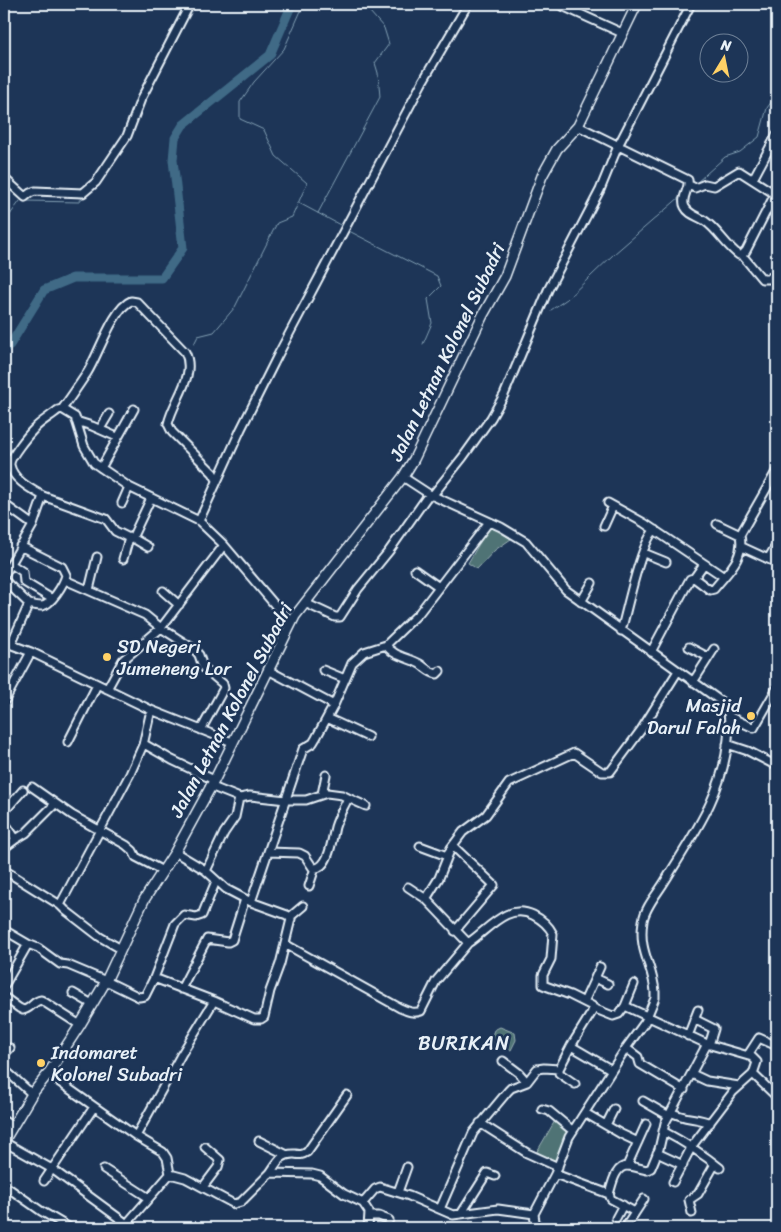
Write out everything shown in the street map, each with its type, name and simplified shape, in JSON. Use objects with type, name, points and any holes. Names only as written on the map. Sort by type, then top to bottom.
[{"type":"main road","name":"Jalan Letnan Kolonel Subadri","points":[[4,1141],[8,1123],[48,1074],[106,981],[144,900],[175,852],[212,783],[291,624],[305,603],[403,477],[414,459],[483,315],[505,276],[542,176],[550,160],[565,139],[578,126],[637,4]]},
{"type":"street","points":[[4,178],[25,197],[30,193],[36,192],[74,194],[87,191],[96,182],[127,136],[141,99],[190,4]]},
{"type":"street","points":[[199,521],[278,355],[423,81],[468,4]]},
{"type":"street","points":[[558,4],[622,33]]},
{"type":"street","points":[[305,603],[340,617],[358,589],[485,426],[504,395],[548,290],[600,190],[618,146],[691,4]]},
{"type":"street","points":[[578,126],[688,180],[689,185],[685,196],[685,206],[690,213],[707,223],[737,254],[742,255],[762,279],[769,279],[777,272]]},
{"type":"street","points":[[753,179],[777,134]]},
{"type":"street","points":[[689,185],[695,188],[705,184],[714,186],[740,172],[776,194],[746,251],[742,255]]},
{"type":"street","points":[[148,547],[115,531],[106,519],[44,496],[24,484],[11,467],[10,462],[34,428],[62,409],[87,373],[103,339],[129,301],[137,302],[185,352],[188,358],[187,376],[168,424],[172,432],[217,477],[217,480]]},
{"type":"street","points":[[62,409],[75,417],[88,456],[94,463],[129,487],[199,521],[224,545],[291,624]]},
{"type":"street","points":[[101,468],[116,437],[134,409]]},
{"type":"street","points":[[100,429],[109,414]]},
{"type":"street","points":[[76,421],[116,437]]},
{"type":"street","points":[[694,578],[710,590],[714,589],[731,571],[742,547],[740,535],[777,470]]},
{"type":"street","points":[[403,477],[431,495],[489,522],[528,545],[559,584],[621,631],[726,705],[730,717],[728,744],[718,787],[696,833],[644,915],[643,953],[655,992],[647,1018],[572,1130],[556,1170],[534,1214],[536,1228]]},
{"type":"street","points":[[122,503],[129,487]]},
{"type":"street","points":[[29,604],[4,578],[44,496]]},
{"type":"street","points":[[123,559],[130,538],[152,498]]},
{"type":"street","points":[[4,504],[32,524]]},
{"type":"street","points":[[604,526],[611,504],[655,530],[724,577]]},
{"type":"street","points":[[181,989],[207,939],[228,942],[232,940],[268,852],[303,749],[315,741],[334,705],[352,663],[364,652],[386,644],[419,613],[489,522]]},
{"type":"street","points":[[717,524],[740,535]]},
{"type":"street","points":[[621,631],[634,576],[647,540],[655,530]]},
{"type":"street","points":[[768,559],[777,544]]},
{"type":"street","points":[[107,689],[123,660],[162,628],[224,545]]},
{"type":"street","points":[[20,546],[62,567],[66,571],[65,580],[52,599],[43,606],[29,604]]},
{"type":"street","points":[[742,547],[777,563]]},
{"type":"street","points":[[644,552],[666,562]]},
{"type":"street","points":[[90,590],[97,557]]},
{"type":"street","points":[[11,564],[23,572],[24,582],[52,599]]},
{"type":"street","points":[[651,652],[687,583],[690,579],[694,578],[704,564]]},
{"type":"street","points":[[414,570],[439,587]]},
{"type":"street","points":[[65,580],[141,612],[194,649],[199,655],[203,667],[224,686],[202,730]]},
{"type":"street","points":[[582,602],[592,583]]},
{"type":"street","points":[[163,591],[180,605]]},
{"type":"street","points":[[29,604],[8,643],[151,710],[232,742]]},
{"type":"street","points":[[386,644],[395,653],[421,665],[434,674],[440,671]]},
{"type":"street","points":[[689,647],[708,657]]},
{"type":"street","points":[[692,682],[714,649]]},
{"type":"street","points":[[4,702],[30,652]]},
{"type":"street","points":[[268,670],[334,705]]},
{"type":"street","points":[[323,670],[345,679]]},
{"type":"street","points":[[426,899],[439,878],[447,856],[463,832],[486,815],[504,789],[510,784],[574,753],[602,772],[610,772],[641,730],[678,671]]},
{"type":"street","points":[[68,742],[96,685]]},
{"type":"street","points":[[730,717],[754,728],[777,688]]},
{"type":"street","points":[[60,905],[100,832],[144,744],[151,710]]},
{"type":"street","points":[[327,718],[368,737]]},
{"type":"street","points":[[144,744],[239,798],[250,796],[286,800],[311,799],[322,794],[337,793],[366,806]]},
{"type":"street","points":[[728,744],[748,751],[777,766]]},
{"type":"street","points":[[322,794],[326,775]]},
{"type":"street","points":[[32,787],[100,832],[126,845],[136,856],[163,870]]},
{"type":"street","points":[[4,812],[23,790]]},
{"type":"street","points":[[206,871],[224,833],[236,817],[239,798]]},
{"type":"street","points":[[268,852],[299,853],[305,856],[310,866],[315,868],[323,866],[331,846],[335,828],[348,798]]},
{"type":"street","points":[[4,848],[26,833],[55,804]]},
{"type":"street","points":[[4,822],[16,839]]},
{"type":"street","points":[[420,846],[447,856]]},
{"type":"street","points":[[453,846],[494,885],[455,931]]},
{"type":"street","points":[[175,852],[206,871],[234,894],[290,917]]},
{"type":"street","points":[[309,886],[315,868]]},
{"type":"street","points":[[4,870],[60,905],[100,937],[121,949]]},
{"type":"street","points":[[4,930],[58,963],[68,965],[106,981],[141,998],[145,996],[154,978],[175,924],[184,915],[196,917],[202,915],[216,881]]},
{"type":"street","points":[[408,887],[426,899],[468,943]]},
{"type":"street","points":[[290,917],[303,906]]},
{"type":"street","points":[[285,944],[400,1008],[416,1013],[421,1011],[436,981],[468,943],[507,914],[518,910],[531,914],[545,923],[553,934],[551,959],[543,975],[543,985],[613,1016],[619,1014],[625,1006],[634,984]]},
{"type":"street","points":[[154,978],[254,1019],[261,1019],[266,1010],[291,923],[290,917]]},
{"type":"street","points":[[4,986],[28,944]]},
{"type":"street","points":[[584,1002],[600,967]]},
{"type":"street","points":[[595,978],[608,984]]},
{"type":"street","points":[[73,993],[92,1004]]},
{"type":"street","points":[[4,997],[24,1010],[40,1000],[80,1025]]},
{"type":"street","points":[[136,1136],[181,1055],[214,1001]]},
{"type":"street","points":[[625,1006],[688,1036],[708,1044],[748,1055],[757,1062],[753,1074],[732,1092],[692,1146],[672,1182]]},
{"type":"street","points":[[559,1069],[593,1008]]},
{"type":"street","points":[[688,1036],[698,1010]]},
{"type":"street","points":[[609,1194],[620,1168],[627,1166],[649,1169],[657,1153],[670,1114],[708,1044],[714,1029],[694,1019]]},
{"type":"street","points":[[748,1055],[759,1038],[777,1046]]},
{"type":"street","points":[[571,1046],[612,1070]]},
{"type":"street","points":[[4,1054],[10,1048]]},
{"type":"street","points":[[626,1048],[638,1057],[640,1064],[684,1090]]},
{"type":"street","points":[[502,1061],[519,1073],[527,1082]]},
{"type":"street","points":[[4,1069],[32,1094]]},
{"type":"street","points":[[440,1209],[473,1133],[480,1123],[511,1088],[527,1082],[537,1069],[559,1069]]},
{"type":"street","points":[[559,1069],[562,1076],[576,1084]]},
{"type":"street","points":[[48,1074],[136,1136],[163,1152],[167,1158],[170,1174]]},
{"type":"street","points":[[692,1074],[712,1083],[739,1086]]},
{"type":"street","points":[[753,1074],[777,1097]]},
{"type":"street","points":[[259,1141],[285,1154],[303,1155],[347,1095]]},
{"type":"street","points":[[643,1101],[682,1118],[699,1119],[710,1123]]},
{"type":"street","points":[[44,1181],[94,1107]]},
{"type":"street","points":[[542,1109],[549,1110],[572,1130]]},
{"type":"street","points":[[606,1125],[614,1109]]},
{"type":"street","points":[[585,1113],[638,1142]]},
{"type":"street","points":[[480,1123],[556,1170],[609,1194],[611,1199],[635,1212]]},
{"type":"street","points":[[627,1166],[646,1124]]},
{"type":"street","points":[[663,1132],[692,1146],[718,1166],[698,1194],[689,1200],[692,1213]]},
{"type":"street","points":[[4,1141],[52,1169],[125,1226],[170,1174]]},
{"type":"street","points":[[203,1187],[218,1167],[220,1160],[206,1147]]},
{"type":"street","points":[[657,1153],[683,1164]]},
{"type":"street","points":[[170,1174],[185,1178],[231,1203],[238,1204],[270,1173],[281,1156],[285,1154]]},
{"type":"street","points":[[398,1192],[407,1167]]},
{"type":"street","points":[[104,1168],[149,1198]]},
{"type":"street","points":[[270,1173],[312,1174],[320,1176],[344,1194],[363,1204],[369,1216],[368,1228]]},
{"type":"street","points":[[461,1214],[487,1173],[495,1176]]},
{"type":"street","points":[[4,1185],[41,1211],[70,1228]]},
{"type":"street","points":[[363,1204],[375,1188],[380,1187],[398,1192],[453,1215],[498,1209],[534,1214]]},
{"type":"street","points":[[627,1225],[644,1199]]},
{"type":"street","points":[[616,1218],[623,1205]]},
{"type":"street","points":[[369,1216],[379,1216],[389,1220]]},
{"type":"green space","points":[[490,525],[511,539],[495,550],[477,569],[468,563]]},
{"type":"green space","points":[[500,1027],[515,1033],[516,1040],[511,1050],[490,1041],[494,1030]]},
{"type":"green space","points":[[556,1119],[568,1129],[555,1163],[535,1155]]},
{"type":"waterway","points":[[4,348],[10,345],[44,290],[73,278],[162,278],[183,248],[173,160],[175,138],[183,125],[270,55],[292,4]]},
{"type":"waterway","points":[[194,344],[198,336],[214,332],[235,307],[277,223],[292,217],[307,183],[276,156],[264,130],[240,119],[240,102],[254,82],[284,49],[304,4]]},
{"type":"waterway","points":[[318,213],[380,97],[378,73],[375,63],[389,44],[384,28],[363,4]]},
{"type":"waterway","points":[[142,106],[178,36]]},
{"type":"waterway","points":[[695,184],[725,157],[740,152],[759,137],[767,108],[777,94]]},
{"type":"waterway","points":[[551,310],[567,299],[614,254],[681,196]]},
{"type":"waterway","points":[[26,201],[79,202],[83,197]]},
{"type":"waterway","points":[[4,223],[20,201]]},
{"type":"waterway","points":[[299,203],[342,226]]},
{"type":"waterway","points":[[349,231],[437,276],[441,286],[428,299],[432,323],[423,344]]},
{"type":"place","name":"SD Negeri Jumeneng Lor","points":[[107,657]]},
{"type":"place","name":"Masjid Darul Falah","points":[[751,716]]},
{"type":"place","name":"Indomaret Kolonel Subadri","points":[[41,1063]]},
{"type":"district","name":"BURIKAN","points":[[464,1043]]}]
